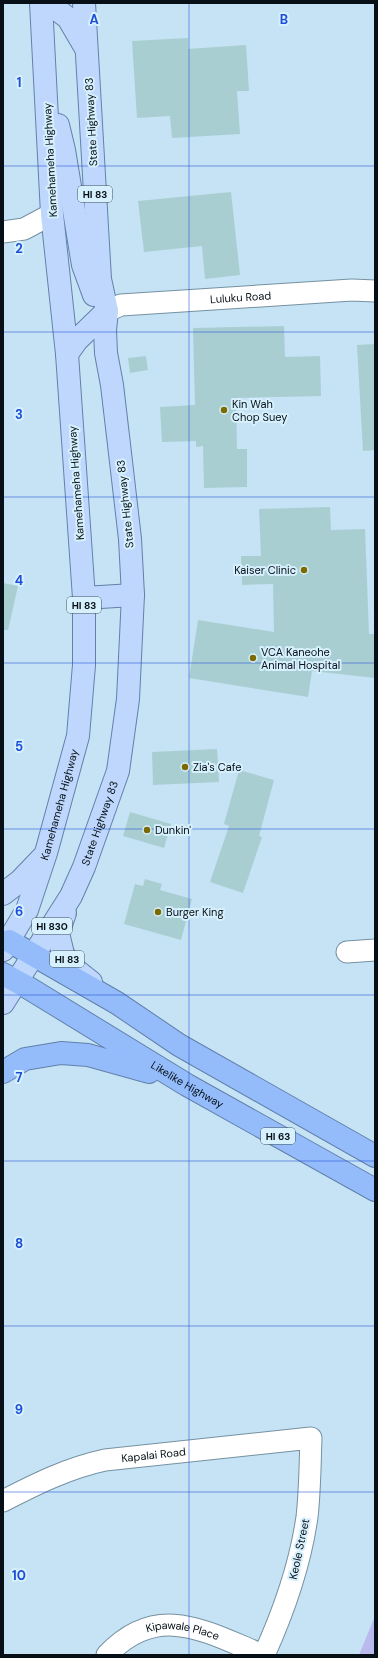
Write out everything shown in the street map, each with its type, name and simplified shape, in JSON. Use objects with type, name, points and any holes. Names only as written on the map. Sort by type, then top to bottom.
[{"type":"highway","name":"HI 63","points":[[5,943],[33,956],[117,1003],[179,1045],[375,1156]]},
{"type":"highway","name":"Likelike Highway","points":[[9,978],[180,1081],[375,1190]]},
{"type":"highway","points":[[3,1072],[25,1059],[47,1054],[74,1053],[119,1062],[180,1081]]},
{"type":"main road","name":"Kamehameha Highway","points":[[5,943],[27,910],[46,853],[78,736],[84,665],[84,598],[67,354],[52,214],[41,3]]},
{"type":"main road","points":[[48,3],[68,18],[87,52]]},
{"type":"main road","name":"State Highway 83","points":[[9,978],[33,956],[71,896],[84,867],[118,771],[128,699],[133,595],[130,539],[112,385],[106,353],[107,311],[100,279],[84,3]]},
{"type":"main road","points":[[46,78],[64,150],[83,265],[95,299],[107,311],[78,340],[67,354]]},
{"type":"main road","points":[[84,598],[133,595]]},
{"type":"main road","points":[[3,894],[20,881],[46,853]]},
{"type":"main road","name":"HI 83","points":[[71,896],[58,933],[62,954],[71,966],[117,1003]]},
{"type":"main road","name":"HI 830","points":[[3,1004],[9,978]]},
{"type":"street","points":[[3,232],[24,229],[52,214]]},
{"type":"street","name":"Luluku Road","points":[[107,311],[121,305],[352,290],[375,291]]},
{"type":"street","points":[[347,952],[375,950]]},
{"type":"street","name":"Kapalai Road","points":[[3,1501],[52,1476],[86,1464],[105,1460],[312,1438]]},
{"type":"street","name":"Keole Street","points":[[264,1655],[291,1587],[302,1541],[309,1493],[312,1438]]},
{"type":"street","name":"Kipawale Place","points":[[107,1655],[125,1638],[137,1632],[162,1625],[175,1624],[201,1629],[264,1655]]},
{"type":"water","points":[[375,1616],[375,1655],[359,1655],[373,1621]]},
{"type":"building","points":[[188,38],[188,49],[246,45],[249,91],[237,91],[240,134],[172,138],[170,116],[137,118],[132,41]]},
{"type":"building","points":[[231,192],[240,275],[205,279],[202,246],[144,252],[138,201]]},
{"type":"building","points":[[284,326],[285,357],[320,356],[321,396],[236,398],[237,449],[247,449],[247,487],[204,488],[203,446],[196,447],[196,441],[162,442],[160,407],[195,405],[193,328]]},
{"type":"building","points":[[375,344],[375,450],[363,451],[357,345]]},
{"type":"building","points":[[146,356],[148,370],[130,373],[128,358]]},
{"type":"building","points":[[330,507],[331,530],[365,529],[369,634],[375,634],[375,678],[312,671],[308,697],[189,678],[198,620],[274,632],[273,584],[242,585],[241,556],[261,556],[259,509]]},
{"type":"building","points":[[3,583],[18,586],[8,630],[3,630]]},
{"type":"building","name":"Zia's Cafe","points":[[217,749],[219,782],[153,785],[152,752]]},
{"type":"building","points":[[239,770],[274,780],[259,836],[262,837],[243,893],[210,882],[229,826],[224,824]]},
{"type":"building","name":"Dunkin'","points":[[130,812],[171,824],[164,848],[123,836]]},
{"type":"building","name":"Burger King","points":[[145,879],[162,884],[160,890],[192,899],[181,940],[124,924],[135,884],[143,886]]},
{"type":"place","name":"Kin Wah Chop Suey","points":[[224,410]]},
{"type":"place","name":"Kaiser Clinic","points":[[304,570]]},
{"type":"place","name":"VCA Kaneohe Animal Hospital","points":[[253,658]]},
{"type":"place","name":"Zia's Cafe","points":[[185,767]]},
{"type":"place","name":"Dunkin'","points":[[147,830]]},
{"type":"place","name":"Burger King","points":[[158,912]]}]
